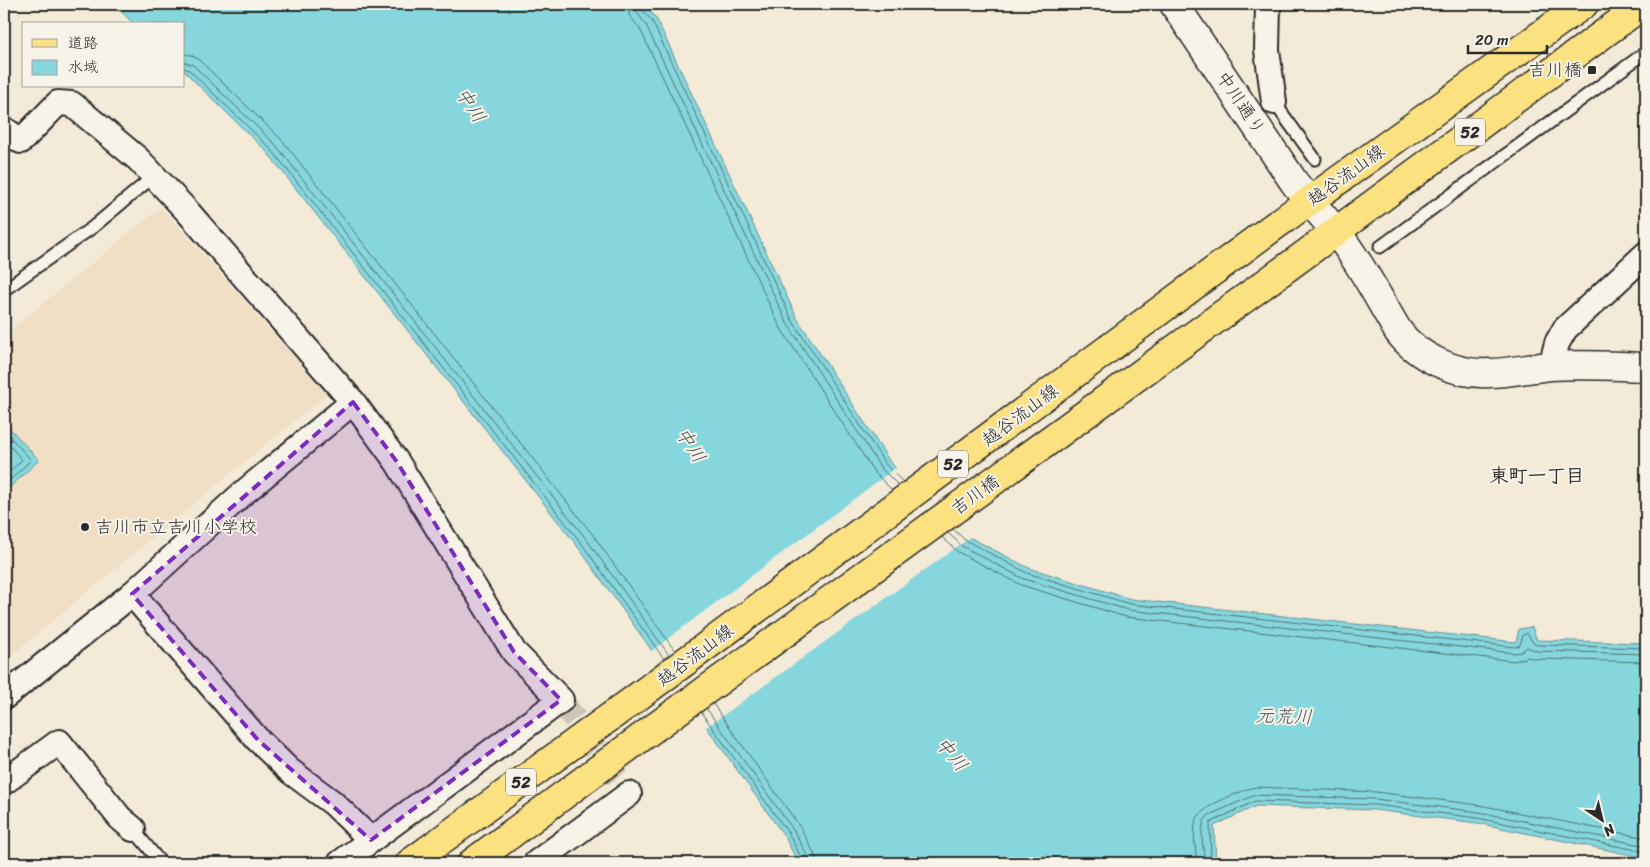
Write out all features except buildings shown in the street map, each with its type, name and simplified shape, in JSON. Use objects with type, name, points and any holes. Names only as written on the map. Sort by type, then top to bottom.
[{"type":"main road","name":"越谷流山線","points":[[410,863],[1273,227],[1584,4]]},
{"type":"main road","name":"52","points":[[1336,232],[1644,4]]},
{"type":"main road","name":"吉川橋","points":[[472,863],[654,728],[1336,232]]},
{"type":"street","name":"中川通り","points":[[1174,4],[1308,202],[1350,250],[1404,339],[1428,357],[1454,368],[1474,373],[1489,374],[1551,366],[1646,367]]},
{"type":"street","points":[[1268,4],[1267,50],[1274,102]]},
{"type":"street","points":[[4,129],[21,141],[58,103],[72,104],[132,153],[188,212],[353,402],[397,462],[514,652],[561,700],[340,863]]},
{"type":"street","points":[[1551,366],[1558,343],[1565,329],[1646,254]]},
{"type":"street","points":[[4,697],[132,594],[242,494],[353,402]]},
{"type":"street","points":[[132,594],[258,740],[290,771],[333,803],[371,840]]},
{"type":"street","points":[[4,782],[59,742],[120,818],[133,829]]},
{"type":"street","points":[[536,863],[628,794]]},
{"type":"lane","points":[[1380,247],[1646,52]]},
{"type":"lane","points":[[1274,102],[1315,159]]},
{"type":"lane","points":[[4,290],[93,227],[154,176]]},
{"type":"lane","points":[[133,829],[161,863]]},
{"type":"highlighted area","points":[[353,402],[397,462],[514,652],[561,700],[371,840],[258,740],[132,594]]},
{"type":"shaded area","name":"吉川市立吉川小学校","points":[[161,207],[327,394],[4,661],[4,335]]},
{"type":"water","points":[[113,4],[644,4],[656,18],[797,318],[890,462],[967,536],[1029,568],[1131,599],[1516,642],[1519,629],[1532,627],[1537,640],[1646,643],[1646,858],[1477,823],[1374,810],[1256,806],[1214,826],[1216,863],[798,863],[785,837],[578,547],[267,152],[185,72],[185,22],[132,22]]},
{"type":"water","points":[[4,422],[39,460],[7,490],[4,486]]},
{"type":"pier","points":[[898,466],[972,536],[704,729],[650,652]]},
{"type":"pier","points":[[1646,775],[1646,860],[1639,859]]},
{"type":"tunnel","points":[[561,700],[629,794]]},
{"type":"place","name":"吉川橋","points":[[1592,70]]},
{"type":"place","name":"吉川市立吉川小学校","points":[[85,527]]},
{"type":"district","name":"東町一丁目","points":[[1537,475]]},
{"type":"water label","name":"中川","points":[[471,105]]},
{"type":"water label","name":"中川","points":[[691,445]]},
{"type":"water label","name":"元荒川","points":[[1284,716]]},
{"type":"water label","name":"中川","points":[[952,754]]}]
